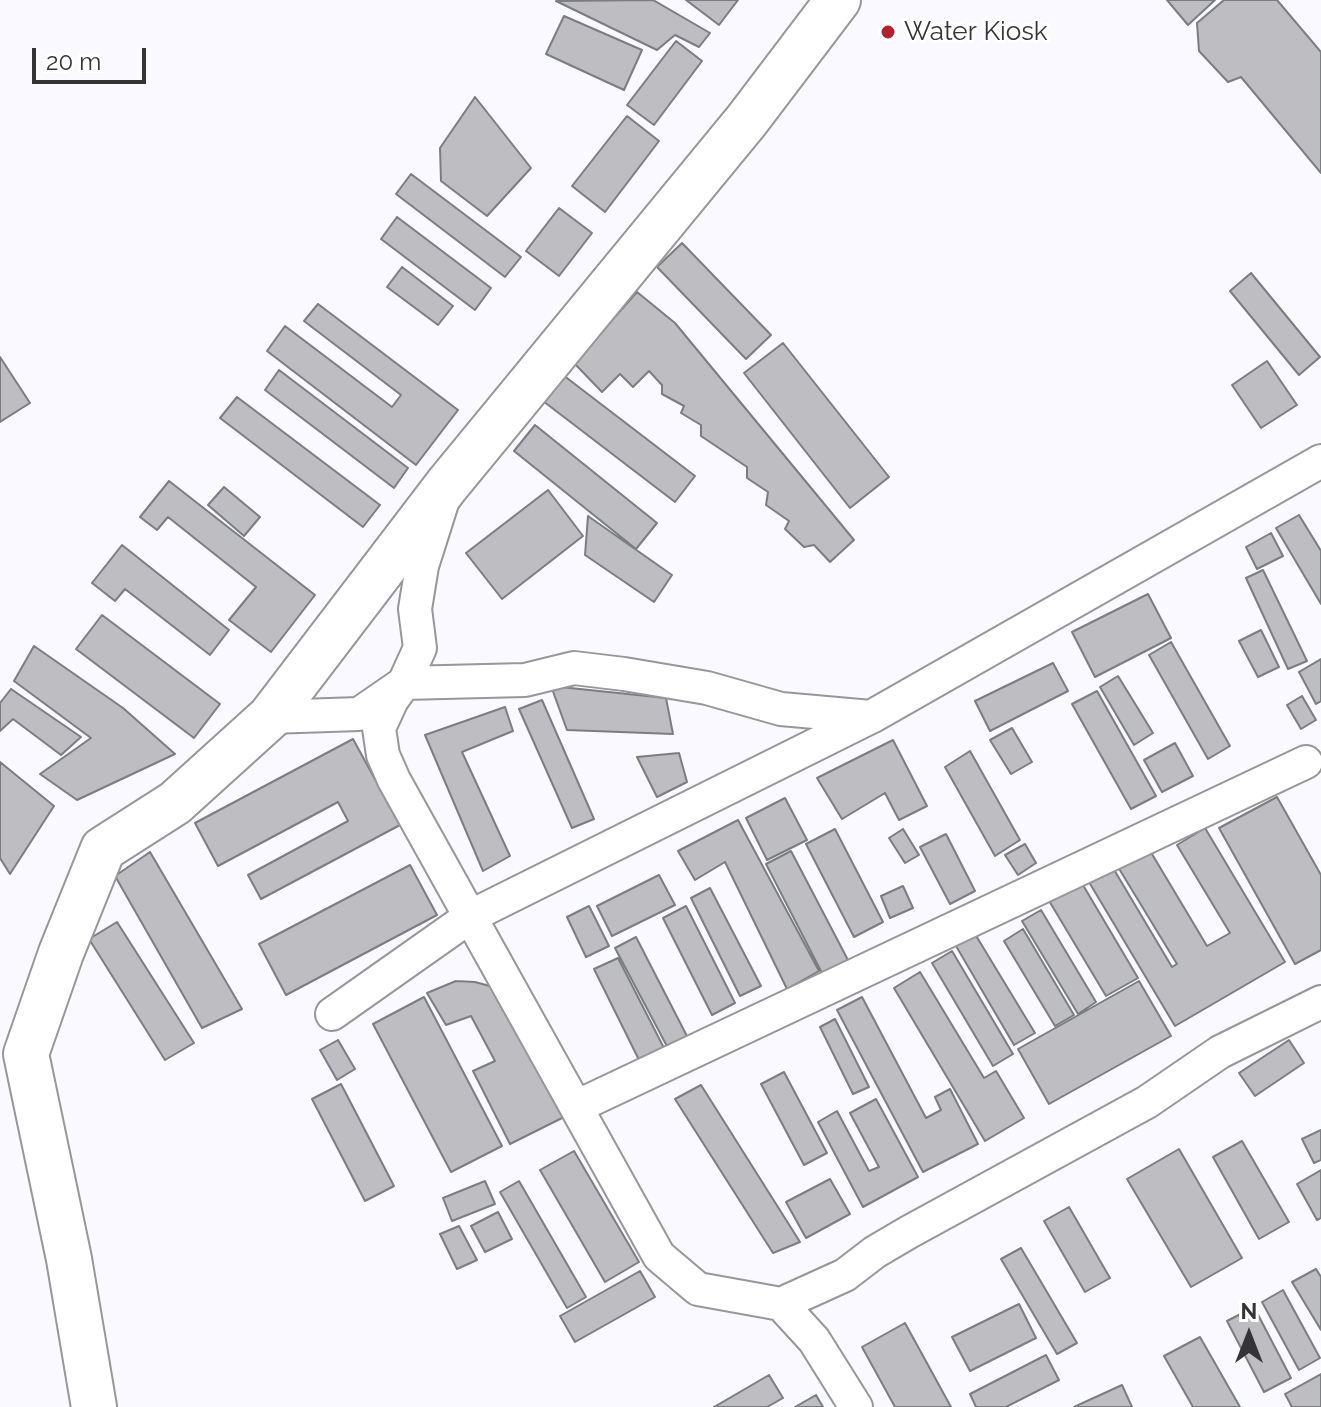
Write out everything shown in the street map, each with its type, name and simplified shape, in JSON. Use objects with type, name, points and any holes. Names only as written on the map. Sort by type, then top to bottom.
[{"type":"main road","points":[[94,1407],[69,1259],[13,1050],[61,953],[103,849],[175,803],[270,717],[447,485],[747,120],[838,0]]},
{"type":"street","points":[[332,1014],[471,916],[871,717],[1321,461]]},
{"type":"street","points":[[447,485],[422,566],[415,609],[420,648],[379,728],[383,755],[394,780],[659,1256],[698,1289],[781,1304],[845,1275],[909,1232],[1147,1102],[1220,1052],[1321,1002]]},
{"type":"street","points":[[270,717],[359,714],[404,683],[525,680],[574,668],[707,688],[781,709],[871,717]]},
{"type":"street","points":[[578,1106],[1316,768]]},
{"type":"street","points":[[781,1304],[814,1340],[856,1407]]},
{"type":"building","points":[[653,0],[710,33],[699,47],[675,35],[657,50],[556,1]]},
{"type":"building","points":[[686,0],[738,0],[719,25]]},
{"type":"building","points":[[1167,0],[1215,0],[1188,25]]},
{"type":"building","points":[[1224,0],[1277,0],[1321,52],[1321,173],[1241,77],[1228,82],[1199,51],[1197,23]]},
{"type":"building","points":[[564,16],[642,50],[624,90],[546,54]]},
{"type":"building","points":[[676,41],[702,61],[654,125],[627,105]]},
{"type":"building","points":[[475,97],[531,168],[487,216],[441,181],[440,148]]},
{"type":"building","points":[[627,116],[659,141],[605,212],[572,186]]},
{"type":"building","points":[[411,174],[521,257],[505,277],[396,194]]},
{"type":"building","points":[[559,208],[592,233],[559,276],[526,251]]},
{"type":"building","points":[[397,217],[491,288],[475,310],[381,239]]},
{"type":"building","points":[[682,243],[771,335],[746,359],[657,267]]},
{"type":"building","points":[[402,267],[453,306],[438,325],[387,287]]},
{"type":"building","points":[[1251,273],[1320,357],[1299,375],[1230,291]]},
{"type":"building","points":[[637,292],[675,323],[854,540],[830,562],[814,545],[804,547],[785,529],[789,521],[766,505],[768,492],[747,478],[747,467],[701,436],[701,425],[681,413],[684,406],[662,394],[662,385],[649,371],[633,387],[620,374],[602,392],[574,363]]},
{"type":"building","points":[[318,304],[458,410],[416,465],[267,351],[285,326],[392,407],[401,395],[304,321]]},
{"type":"building","points":[[783,343],[889,477],[850,508],[744,373]]},
{"type":"building","points":[[0,357],[30,403],[0,422]]},
{"type":"building","points":[[1267,361],[1297,405],[1261,428],[1232,385]]},
{"type":"building","points":[[279,370],[408,468],[394,488],[265,390]]},
{"type":"building","points":[[563,375],[695,476],[675,502],[543,401]]},
{"type":"building","points":[[237,397],[380,505],[363,527],[220,418]]},
{"type":"building","points":[[535,425],[657,523],[636,549],[514,451]]},
{"type":"building","points":[[169,481],[315,595],[271,652],[229,620],[256,587],[168,517],[157,530],[140,517]]},
{"type":"building","points":[[224,487],[260,517],[244,536],[208,505]]},
{"type":"building","points":[[548,490],[583,536],[502,599],[466,553]]},
{"type":"building","points":[[1299,515],[1321,551],[1321,604],[1276,528]]},
{"type":"building","points":[[588,516],[672,575],[654,602],[585,555]]},
{"type":"building","points":[[1271,533],[1283,556],[1257,569],[1246,547]]},
{"type":"building","points":[[122,545],[229,630],[210,655],[125,589],[115,601],[92,583]]},
{"type":"building","points":[[1263,570],[1307,661],[1288,669],[1246,578]]},
{"type":"building","points":[[1148,594],[1171,638],[1095,677],[1072,632]]},
{"type":"building","points":[[102,615],[220,704],[194,738],[76,649]]},
{"type":"building","points":[[1261,630],[1279,667],[1258,677],[1239,641]]},
{"type":"building","points":[[1171,642],[1230,746],[1208,759],[1149,655]]},
{"type":"building","points":[[34,646],[123,708],[175,754],[77,800],[40,774],[91,738],[14,681]]},
{"type":"building","points":[[1321,659],[1321,701],[1316,704],[1299,672]]},
{"type":"building","points":[[1053,663],[1068,691],[990,731],[975,701]]},
{"type":"building","points":[[1118,676],[1153,733],[1134,745],[1100,687]]},
{"type":"building","points":[[551,686],[666,698],[673,734],[567,730]]},
{"type":"building","points":[[11,689],[81,737],[61,755],[13,719],[0,731],[0,703]]},
{"type":"building","points":[[1097,691],[1156,796],[1131,809],[1072,704]]},
{"type":"building","points":[[1302,696],[1316,720],[1301,729],[1287,705]]},
{"type":"building","points":[[542,700],[594,819],[572,828],[519,709]]},
{"type":"building","points":[[505,707],[513,731],[462,752],[510,856],[483,871],[425,735]]},
{"type":"building","points":[[1012,728],[1032,762],[1011,774],[990,740]]},
{"type":"building","points":[[353,739],[400,825],[261,899],[248,875],[348,821],[338,802],[218,866],[195,823]]},
{"type":"building","points":[[893,740],[927,806],[899,820],[885,793],[842,819],[817,778]]},
{"type":"building","points":[[1175,743],[1193,776],[1162,792],[1144,760]]},
{"type":"building","points":[[970,751],[1020,840],[995,856],[945,767]]},
{"type":"building","points":[[679,753],[687,782],[657,797],[637,757]]},
{"type":"building","points":[[0,762],[54,806],[10,874],[0,858]]},
{"type":"building","points":[[1277,797],[1321,875],[1321,950],[1295,964],[1219,828]]},
{"type":"building","points":[[785,798],[807,840],[767,860],[746,818]]},
{"type":"building","points":[[738,820],[819,971],[787,989],[725,862],[695,880],[678,851]]},
{"type":"building","points":[[1205,828],[1285,962],[1175,1026],[1086,877],[1110,863],[1172,967],[1177,964],[1118,867],[1149,849],[1207,946],[1230,933],[1177,845]]},
{"type":"building","points":[[835,829],[883,922],[854,937],[806,844]]},
{"type":"building","points":[[903,829],[919,855],[905,863],[889,838]]},
{"type":"building","points":[[946,834],[975,891],[950,904],[920,847]]},
{"type":"building","points":[[1025,844],[1036,863],[1018,875],[1005,855]]},
{"type":"building","points":[[791,851],[849,962],[823,975],[766,864]]},
{"type":"building","points":[[150,852],[242,1009],[202,1028],[115,876]]},
{"type":"building","points":[[410,865],[437,915],[286,995],[259,944]]},
{"type":"building","points":[[659,875],[675,905],[612,936],[597,906]]},
{"type":"building","points":[[1080,880],[1138,978],[1106,996],[1048,899]]},
{"type":"building","points":[[903,886],[913,908],[890,918],[881,896]]},
{"type":"building","points":[[710,888],[761,986],[740,996],[691,898]]},
{"type":"building","points":[[589,906],[609,946],[586,957],[567,917]]},
{"type":"building","points":[[686,906],[735,1003],[712,1015],[663,918]]},
{"type":"building","points":[[1041,910],[1096,1002],[1078,1014],[1022,921]]},
{"type":"building","points":[[117,922],[194,1043],[165,1060],[89,939]]},
{"type":"building","points":[[1023,929],[1074,1015],[1055,1026],[1004,941]]},
{"type":"building","points":[[975,934],[1035,1033],[1014,1045],[956,946]]},
{"type":"building","points":[[636,937],[690,1042],[670,1052],[615,948]]},
{"type":"building","points":[[952,951],[1013,1054],[993,1066],[932,963]]},
{"type":"building","points":[[618,958],[666,1052],[641,1064],[594,969]]},
{"type":"building","points":[[920,972],[984,1078],[996,1071],[1024,1118],[985,1141],[894,988]]},
{"type":"building","points":[[456,981],[497,988],[564,1117],[510,1144],[473,1071],[495,1061],[471,1016],[446,1025],[427,993]]},
{"type":"building","points":[[1139,981],[1171,1036],[1049,1104],[1018,1049]]},
{"type":"building","points":[[424,997],[502,1146],[451,1172],[373,1024]]},
{"type":"building","points":[[862,997],[926,1118],[941,1110],[935,1097],[950,1089],[978,1144],[923,1172],[837,1010]]},
{"type":"building","points":[[835,1019],[869,1087],[853,1094],[820,1027]]},
{"type":"building","points":[[338,1040],[355,1069],[337,1080],[320,1050]]},
{"type":"building","points":[[1289,1040],[1304,1063],[1255,1096],[1239,1073]]},
{"type":"building","points":[[784,1072],[827,1153],[804,1165],[761,1084]]},
{"type":"building","points":[[341,1084],[394,1186],[365,1201],[312,1099]]},
{"type":"building","points":[[701,1085],[800,1242],[773,1253],[675,1099]]},
{"type":"building","points":[[876,1099],[918,1177],[863,1207],[818,1122],[837,1111],[869,1171],[879,1167],[850,1113]]},
{"type":"building","points":[[1321,1130],[1321,1160],[1314,1163],[1302,1139]]},
{"type":"building","points":[[1242,1141],[1289,1222],[1259,1239],[1213,1157]]},
{"type":"building","points":[[1179,1149],[1242,1258],[1191,1287],[1127,1179]]},
{"type":"building","points":[[574,1151],[639,1262],[605,1282],[540,1170]]},
{"type":"building","points":[[1321,1170],[1321,1218],[1317,1220],[1297,1184]]},
{"type":"building","points":[[830,1179],[850,1214],[806,1238],[786,1202]]},
{"type":"building","points":[[485,1181],[495,1204],[452,1221],[443,1198]]},
{"type":"building","points":[[519,1181],[586,1297],[567,1308],[500,1192]]},
{"type":"building","points":[[1069,1207],[1110,1278],[1085,1292],[1044,1221]]},
{"type":"building","points":[[498,1212],[512,1239],[485,1252],[471,1226]]},
{"type":"building","points":[[459,1226],[477,1260],[457,1269],[440,1234]]},
{"type":"building","points":[[1021,1248],[1077,1343],[1057,1354],[1001,1259]]},
{"type":"building","points":[[1316,1269],[1321,1277],[1321,1330],[1292,1282]]},
{"type":"building","points":[[640,1271],[655,1297],[575,1342],[560,1316]]},
{"type":"building","points":[[1283,1290],[1320,1358],[1299,1370],[1262,1302]]},
{"type":"building","points":[[1019,1304],[1036,1338],[970,1371],[952,1337]]},
{"type":"building","points":[[1254,1307],[1291,1378],[1264,1392],[1227,1321]]},
{"type":"building","points":[[905,1323],[951,1407],[895,1407],[862,1347]]},
{"type":"building","points":[[1200,1337],[1240,1407],[1193,1407],[1164,1356]]},
{"type":"building","points":[[1046,1355],[1059,1380],[1006,1407],[976,1407],[970,1394]]},
{"type":"building","points":[[1321,1374],[1321,1407],[1292,1407],[1285,1394]]},
{"type":"building","points":[[769,1375],[783,1398],[767,1407],[714,1407]]},
{"type":"building","points":[[1122,1385],[1132,1407],[1074,1407]]},
{"type":"building","points":[[816,1395],[823,1407],[795,1407]]},
{"type":"place","name":"Water Kiosk","points":[[888,32]]}]
